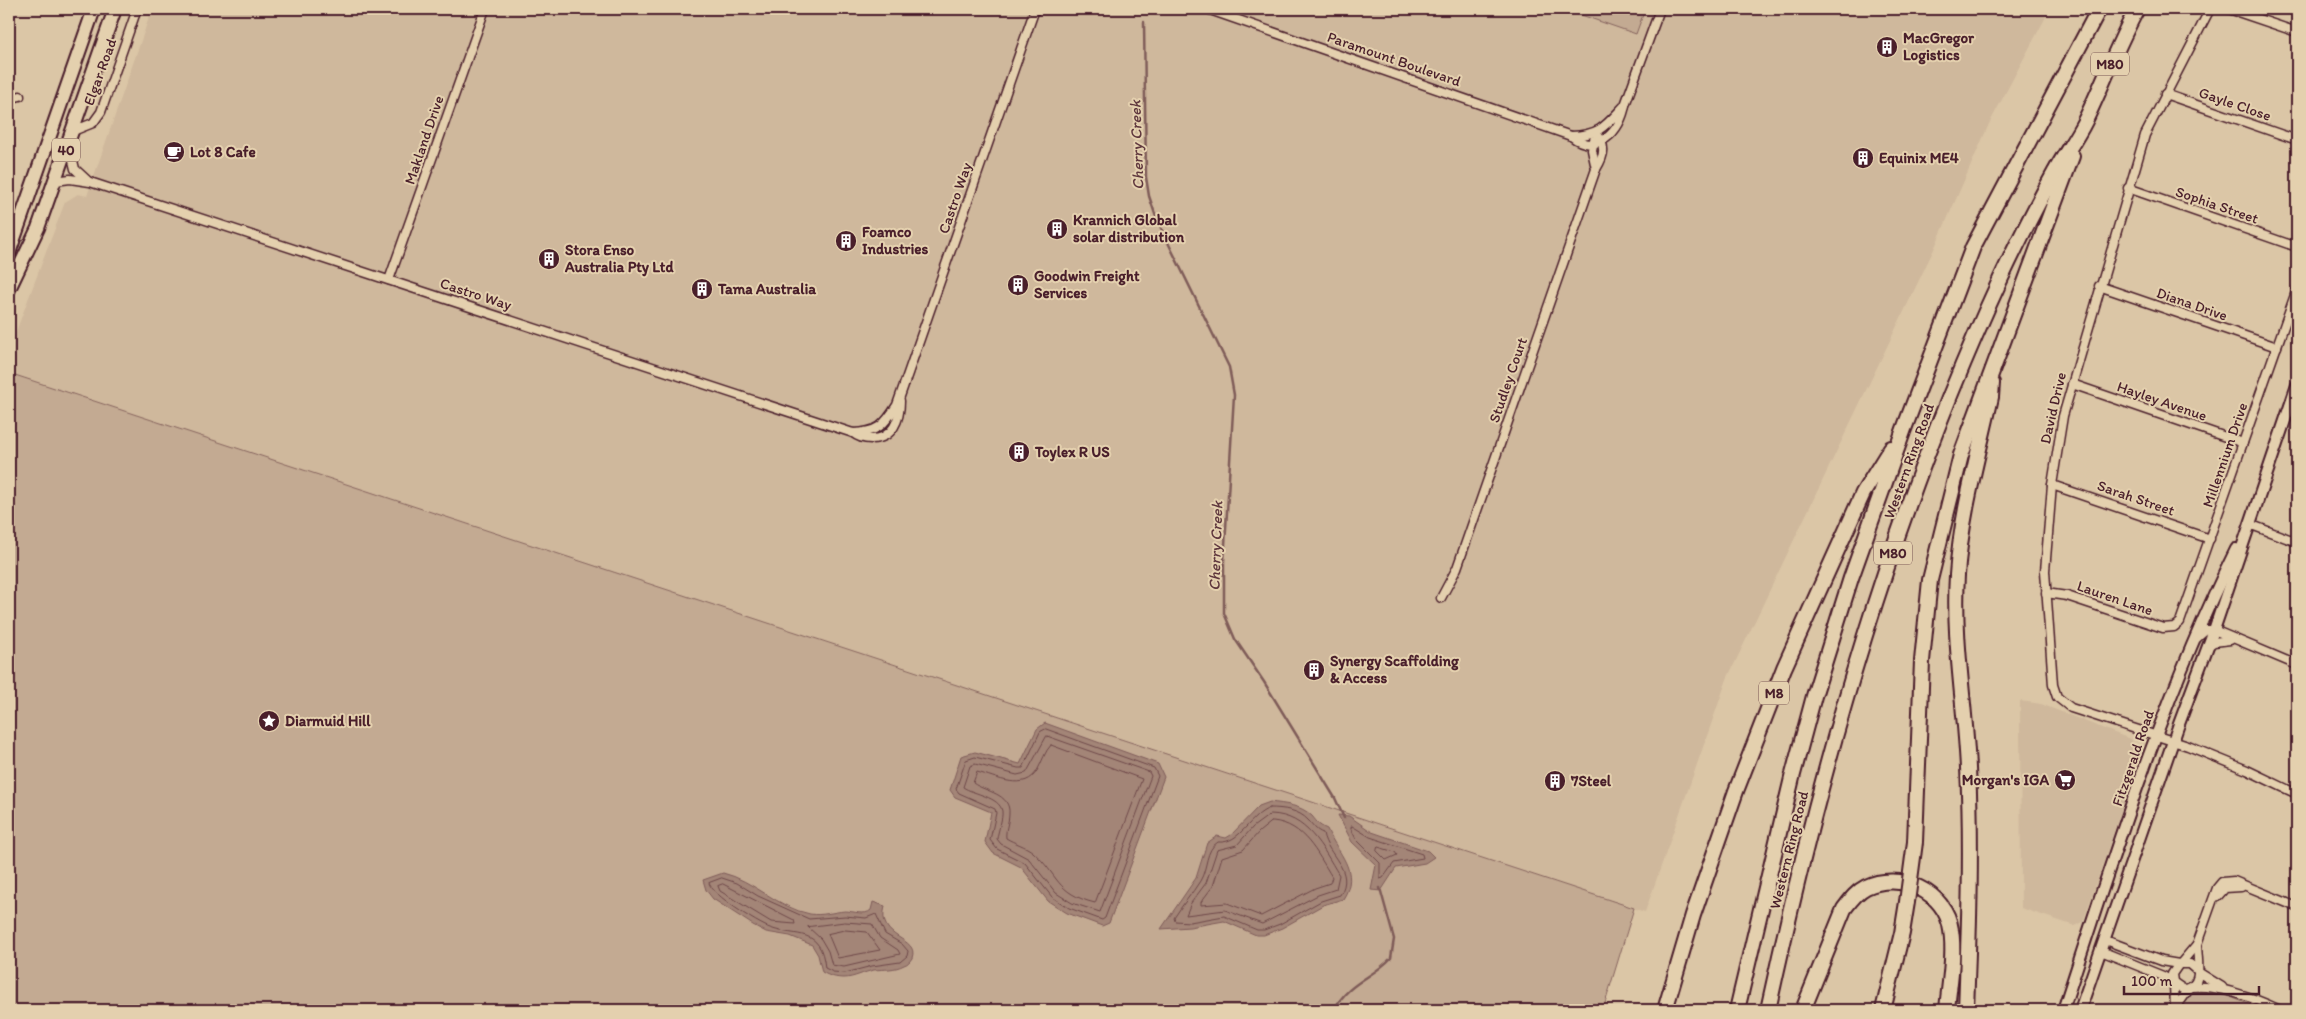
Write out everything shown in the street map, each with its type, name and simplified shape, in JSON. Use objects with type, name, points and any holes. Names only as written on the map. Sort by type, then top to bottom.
[{"type":"highway","name":"Western Ring Road","points":[[1737,1010],[1785,806],[1814,696],[1851,578],[1904,429],[1973,247],[2099,9]]},
{"type":"highway","name":"Western Ring Road","points":[[1768,1010],[1798,878],[1832,745],[1855,668],[1916,487],[1957,381],[2001,277],[2032,214],[2085,120],[2137,9]]},
{"type":"highway","points":[[1883,1010],[1907,902],[1915,842],[1922,661],[1930,580],[1956,470],[2085,120]]},
{"type":"highway","points":[[1966,1010],[1969,939],[1969,803],[1957,644],[1957,575],[1965,512],[1991,397],[1992,368]]},
{"type":"highway","name":"M8","points":[[1664,1010],[1693,915],[1736,791],[1784,668],[1863,493],[1904,429]]},
{"type":"highway","points":[[1803,1010],[1844,909],[1865,888],[1894,882],[1911,884],[1928,892],[1941,906],[1949,921],[1952,944],[1947,1010]]},
{"type":"main road","name":"40","points":[[9,252],[94,9]]},
{"type":"main road","name":"40","points":[[9,289],[38,228],[115,9]]},
{"type":"street","name":"Elgar Road","points":[[71,136],[93,123],[102,112],[137,9]]},
{"type":"street","name":"Makland Drive","points":[[389,280],[485,9]]},
{"type":"street","name":"Castro Way","points":[[55,181],[70,179],[90,182],[853,433],[872,432],[884,424],[900,396],[1035,9]]},
{"type":"street","name":"Paramount Boulevard","points":[[1207,9],[1571,136],[1579,143],[1597,142]]},
{"type":"street","points":[[1597,142],[1619,125],[1623,118],[1625,105],[1660,9]]},
{"type":"street","name":"David Drive","points":[[2210,9],[2148,126],[2099,286],[2063,416],[2052,485],[2045,571],[2053,685],[2057,697],[2071,708],[2188,746],[2247,770],[2297,794]]},
{"type":"street","points":[[2229,9],[2297,32]]},
{"type":"street","name":"Gayle Close","points":[[2164,94],[2297,140]]},
{"type":"street","points":[[9,99],[20,96]]},
{"type":"street","points":[[1596,132],[1610,122],[1625,105]]},
{"type":"street","name":"Paramount Boulevard","points":[[1571,136],[1596,132]]},
{"type":"street","name":"Studley Court","points":[[1596,132],[1596,170]]},
{"type":"street","points":[[71,136],[75,169],[90,182]]},
{"type":"street","name":"Studley Court","points":[[1441,598],[1457,568],[1596,170],[1604,154],[1597,142]]},
{"type":"street","name":"Sophia Street","points":[[2128,188],[2297,247]]},
{"type":"street","name":"Diana Drive","points":[[2099,286],[2277,347]]},
{"type":"street","name":"Millennium Drive","points":[[2174,627],[2184,612],[2297,289]]},
{"type":"street","name":"Hayley Avenue","points":[[2072,384],[2243,443]]},
{"type":"street","name":"Fitzgerald Road","points":[[2080,1010],[2214,630],[2297,386]]},
{"type":"street","name":"Sarah Street","points":[[2052,485],[2210,538]]},
{"type":"street","points":[[2249,524],[2297,542]]},
{"type":"street","name":"Fitzgerald Road","points":[[2062,1010],[2155,736],[2210,603],[2249,524]]},
{"type":"street","name":"Lauren Lane","points":[[2046,593],[2067,596],[2154,626],[2169,629],[2174,627]]},
{"type":"street","points":[[2192,645],[2202,632],[2214,630],[2232,640],[2297,665]]},
{"type":"street","points":[[2208,646],[2214,642],[2232,640]]},
{"type":"street","points":[[2174,1009],[2172,974],[2197,944],[2212,904],[2223,885],[2245,887],[2297,907]]},
{"type":"street","points":[[2088,934],[2161,961],[2190,964],[2226,990]]},
{"type":"street","points":[[2084,944],[2163,976],[2183,989],[2202,986],[2226,990],[2280,1010]]},
{"type":"street","points":[[2174,1009],[2198,981],[2197,944]]},
{"type":"street","points":[[2254,1001],[2269,1010]]},
{"type":"shaded area","points":[[152,9],[2050,9],[1989,124],[1934,249],[1727,679],[1645,912],[12,374],[9,367],[9,350],[65,202],[78,194],[87,196]]},
{"type":"shaded area","points":[[1564,9],[1645,9],[1636,34]]},
{"type":"shaded area","points":[[12,374],[1634,908],[1603,1010],[9,1010],[9,382]]},
{"type":"shaded area","points":[[2020,701],[2041,704],[2130,739],[2140,756],[2083,922],[2075,926],[2021,908]]},
{"type":"shaded area","points":[[2194,990],[2215,991],[2264,1010],[2179,1010]]},
{"type":"water","points":[[1045,723],[1158,764],[1164,777],[1109,923],[1102,926],[1067,913],[1048,901],[1021,867],[993,853],[985,842],[991,812],[955,797],[950,790],[961,756],[975,752],[1020,764],[1037,729]]},
{"type":"water","points":[[1270,802],[1303,809],[1327,829],[1349,871],[1350,880],[1343,899],[1323,905],[1282,928],[1264,935],[1256,935],[1224,921],[1190,927],[1161,929],[1196,878],[1207,843],[1217,836],[1226,838],[1231,835],[1259,806]]},
{"type":"water","points":[[1338,815],[1349,816],[1372,832],[1428,851],[1434,857],[1425,863],[1396,868],[1381,891],[1371,890],[1376,865],[1352,842]]},
{"type":"water","points":[[723,873],[745,882],[787,906],[810,914],[845,911],[866,913],[871,910],[873,902],[885,906],[884,917],[887,926],[910,946],[913,951],[912,958],[907,964],[897,968],[874,970],[852,977],[838,978],[827,975],[822,972],[818,955],[812,945],[790,936],[766,932],[713,899],[706,890],[703,880]]},
{"type":"waterway","name":"Cherry Creek","points":[[1144,22],[1146,177],[1149,196],[1157,220],[1229,367],[1234,395],[1224,562],[1224,613],[1235,639],[1264,682],[1335,798],[1344,818]]},
{"type":"waterway","name":"Cherry Creek","points":[[1334,1010],[1346,993],[1391,958],[1394,939],[1380,888]]},
{"type":"place","name":"MacGregor Logistics","points":[[1887,47]]},
{"type":"place","name":"Lot 8 Cafe","points":[[174,152]]},
{"type":"place","name":"Equinix ME4","points":[[1863,158]]},
{"type":"place","name":"Krannich Global solar distribution","points":[[1057,229]]},
{"type":"place","name":"Foamco Industries","points":[[846,241]]},
{"type":"place","name":"Stora Enso Australia Pty Ltd","points":[[549,259]]},
{"type":"place","name":"Goodwin Freight Services","points":[[1018,285]]},
{"type":"place","name":"Tama Australia","points":[[702,289]]},
{"type":"place","name":"Toylex R US","points":[[1019,452]]},
{"type":"place","name":"Synergy Scaffolding & Access","points":[[1314,670]]},
{"type":"place","name":"Diarmuid Hill","points":[[269,721]]},
{"type":"place","name":"Morgan's IGA","points":[[2065,780]]},
{"type":"place","name":"7Steel","points":[[1555,781]]}]
